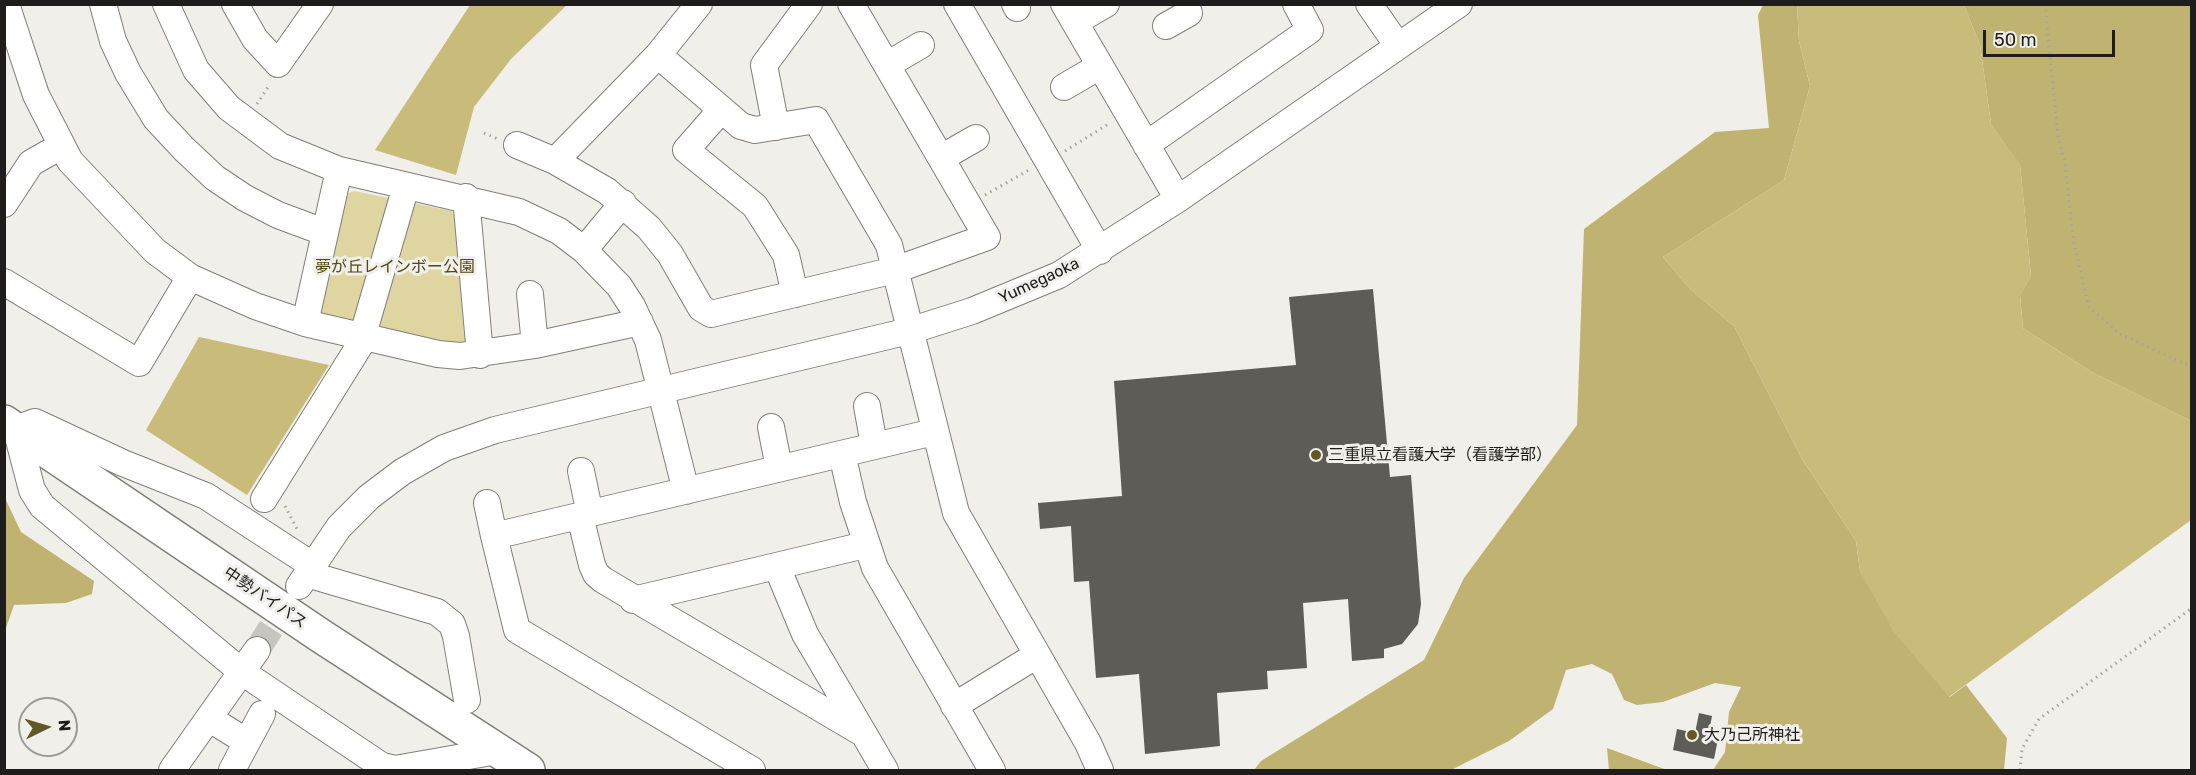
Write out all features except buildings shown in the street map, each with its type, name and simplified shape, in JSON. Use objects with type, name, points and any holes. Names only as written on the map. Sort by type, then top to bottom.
[{"type":"highway","name":"中勢バイパス","points":[[10,426],[321,636],[528,771]]},
{"type":"street","points":[[6,4],[13,58],[36,95],[70,161],[137,233],[190,277],[255,306],[304,322],[438,354],[480,355],[640,322]]},
{"type":"street","points":[[103,4],[113,41],[128,74],[156,119],[184,149],[215,178],[245,198],[278,215],[324,232]]},
{"type":"street","points":[[166,4],[196,70],[229,108],[280,146],[339,170],[508,208],[538,220],[585,249],[619,286],[648,340],[686,491]]},
{"type":"street","points":[[235,4],[255,39],[278,64],[320,4]]},
{"type":"street","points":[[555,161],[658,55],[699,4]]},
{"type":"street","points":[[776,127],[764,65],[809,4]]},
{"type":"street","points":[[517,145],[591,179],[623,203],[649,228],[670,254],[701,308],[711,314],[895,270],[943,255],[987,237],[851,4]]},
{"type":"street","points":[[957,4],[1100,251]]},
{"type":"street","points":[[1106,4],[1069,14],[1178,199]]},
{"type":"street","points":[[1146,145],[1310,30],[1296,4]]},
{"type":"street","points":[[1370,4],[1398,46]]},
{"type":"street","name":"Yumegaoka","points":[[306,575],[339,527],[369,497],[402,472],[444,448],[495,430],[909,331],[972,311],[1059,275],[1100,251],[1178,199],[1459,4]]},
{"type":"street","points":[[887,65],[922,46]]},
{"type":"street","points":[[658,55],[741,126],[755,130],[816,120],[889,245],[956,513],[1088,743],[1100,771]]},
{"type":"street","points":[[1064,87],[1100,66]]},
{"type":"street","points":[[721,111],[686,150],[755,206],[786,255],[795,294]]},
{"type":"street","points":[[941,158],[976,138]]},
{"type":"street","points":[[4,204],[32,163],[61,146]]},
{"type":"street","points":[[304,322],[339,170]]},
{"type":"street","points":[[466,197],[480,355]]},
{"type":"street","points":[[271,489],[363,336],[402,200]]},
{"type":"street","points":[[585,249],[623,203]]},
{"type":"street","points":[[4,282],[139,363],[190,277]]},
{"type":"street","points":[[530,294],[536,345]]},
{"type":"street","points":[[866,406],[874,446]]},
{"type":"street","points":[[467,700],[452,624],[437,612],[306,575],[206,496],[123,463],[34,422],[10,426],[32,490],[42,506],[242,672],[382,766],[395,769],[497,751]]},
{"type":"street","points":[[770,427],[779,468]]},
{"type":"street","points":[[494,536],[934,432]]},
{"type":"street","points":[[842,454],[865,545],[884,588],[992,771]]},
{"type":"street","points":[[581,471],[585,515],[596,574],[633,600],[864,734]]},
{"type":"street","points":[[487,503],[517,630],[752,771]]},
{"type":"street","points":[[633,600],[865,545]]},
{"type":"street","points":[[777,567],[805,634],[885,771]]},
{"type":"street","points":[[172,771],[257,650]]},
{"type":"street","points":[[954,706],[1037,655]]},
{"type":"street","points":[[232,771],[262,714]]},
{"type":"street","points":[[210,719],[247,742]]},
{"type":"path","points":[[2044,4],[2047,49],[2058,112],[2058,137],[2065,164],[2074,244],[2090,307],[2120,334],[2192,367]]},
{"type":"path","points":[[245,121],[276,76],[278,64]]},
{"type":"path","points":[[968,205],[1127,113]]},
{"type":"path","points":[[271,489],[301,534]]},
{"type":"path","points":[[2020,771],[2022,749],[2039,719],[2192,608]]},
{"type":"green space","name":"夢が丘レインボー公園","points":[[354,191],[452,211],[459,220],[469,339],[462,349],[323,321],[316,307],[342,196]]},
{"type":"shaded area","points":[[470,5],[567,5],[511,59],[474,107],[456,175],[375,150]]},
{"type":"shaded area","points":[[1763,5],[1797,5],[1799,41],[1810,86],[1784,180],[1663,257],[1690,289],[1734,326],[1802,459],[1856,541],[1860,571],[1950,697],[1966,685],[2007,738],[2004,770],[1713,770],[1725,752],[1729,712],[1741,687],[1715,683],[1663,702],[1637,705],[1624,700],[1612,674],[1592,664],[1566,670],[1553,709],[1509,741],[1451,770],[1254,770],[1261,761],[1424,660],[1464,578],[1577,425],[1584,229],[1715,132],[1769,128],[1758,15]]},
{"type":"shaded area","points":[[1797,5],[1964,5],[1980,45],[1991,124],[2020,164],[2031,276],[2020,296],[2023,328],[2090,371],[2191,421],[2191,520],[1949,697],[1893,631],[1860,571],[1856,541],[1802,459],[1734,326],[1690,289],[1663,257],[1784,180],[1810,86],[1799,41]]},
{"type":"shaded area","points":[[1964,5],[2191,5],[2191,421],[2090,371],[2023,328],[2020,295],[2031,276],[2020,165],[1991,124],[1980,45]]},
{"type":"shaded area","points":[[199,337],[329,365],[247,495],[146,430]]},
{"type":"shaded area","points":[[5,498],[21,532],[94,581],[92,594],[66,603],[14,605],[5,631]]},
{"type":"shaded area","points":[[1607,748],[1667,770],[1609,770]]},
{"type":"tunnel","points":[[257,650],[292,596]]},
{"type":"place","name":"三重県立看護大学（看護学部）","points":[[1316,455]]},
{"type":"place","name":"大乃己所神社","points":[[1692,735]]}]
